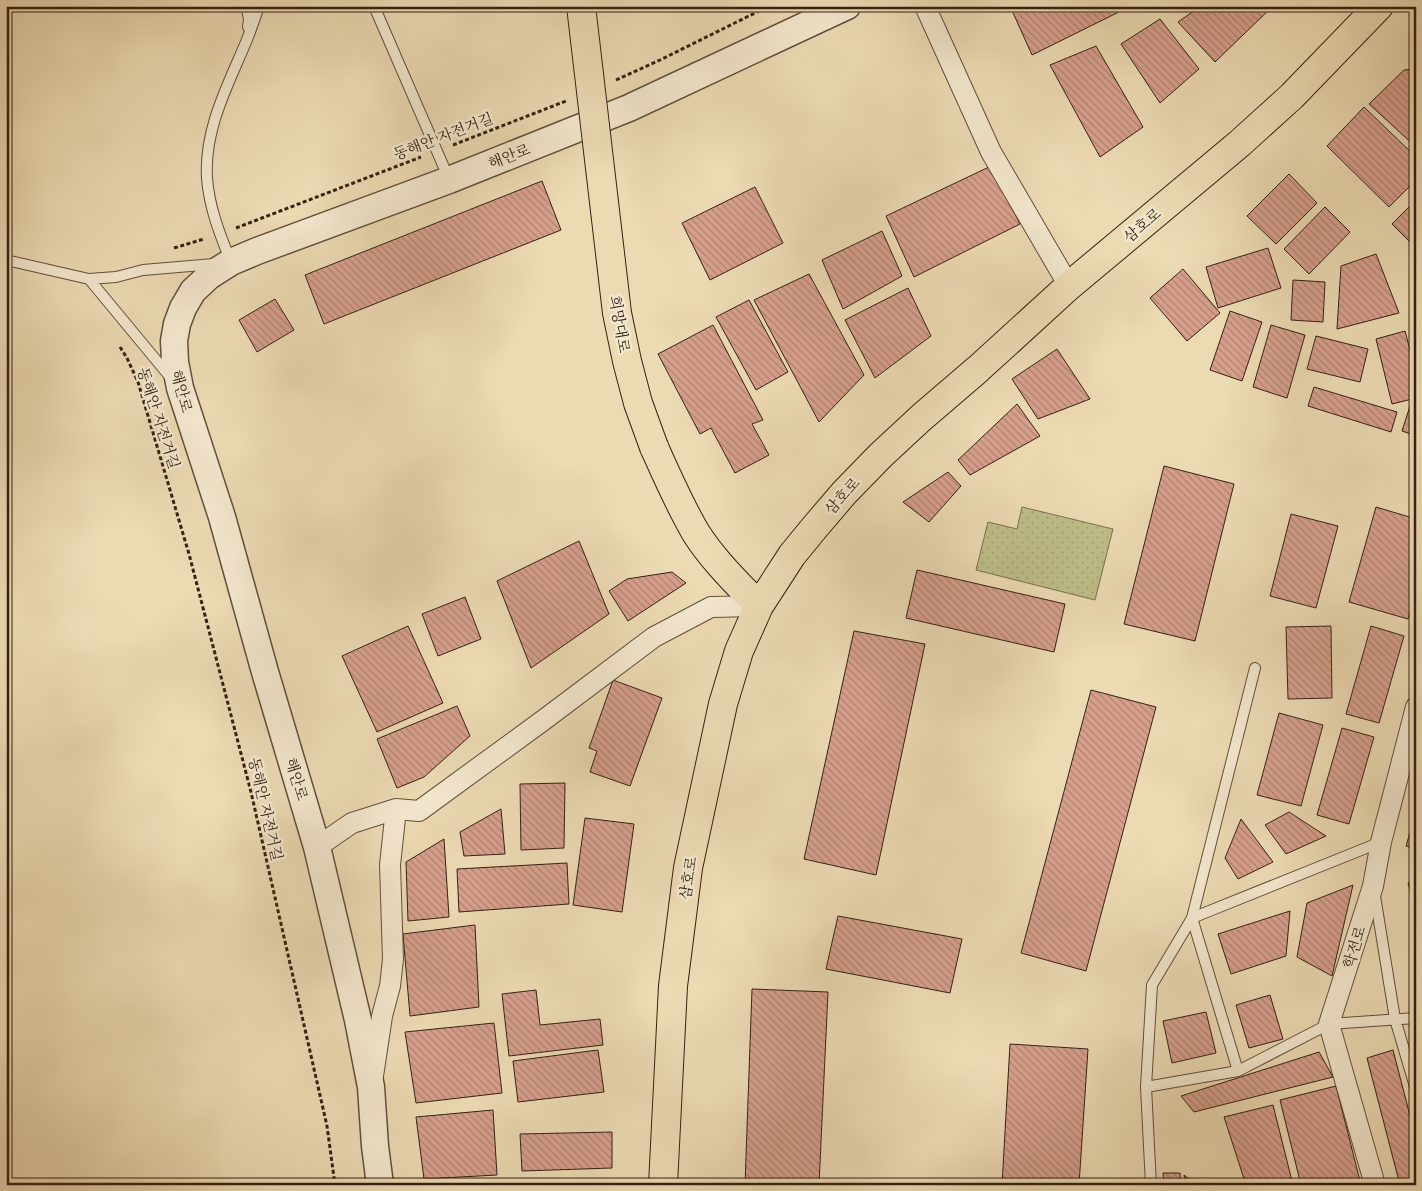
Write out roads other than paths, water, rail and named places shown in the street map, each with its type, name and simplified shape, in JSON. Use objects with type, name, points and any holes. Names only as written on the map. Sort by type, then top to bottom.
[{"type":"main road","name":"희망대로","points":[[581,6],[617,313],[638,403],[673,491],[697,534],[728,575],[759,606]]},
{"type":"main road","name":"삼호로","points":[[663,1185],[673,986],[688,868],[723,704],[739,651],[759,606],[792,555],[844,493],[881,455],[1069,286],[1239,144],[1298,89],[1379,6]]},
{"type":"street","name":"해안로","points":[[380,1185],[371,1087],[358,1020],[317,847],[265,672],[222,517],[180,388],[175,362],[174,341],[182,308],[193,291],[209,276],[231,262],[449,180],[629,108],[846,6]]},
{"type":"street","points":[[926,6],[991,152],[1069,286]]},
{"type":"street","points":[[317,847],[352,823],[396,810],[419,810],[654,637],[711,607],[759,606]]},
{"type":"street","name":"학전로","points":[[1330,1024],[1373,886],[1380,842],[1414,720]]},
{"type":"street","points":[[371,1087],[393,960],[390,865],[396,810]]},
{"type":"street","points":[[1330,1024],[1375,1185]]},
{"type":"lane","points":[[246,6],[249,19],[246,43]]},
{"type":"lane","points":[[6,260],[89,279],[116,277],[143,270],[231,262],[219,234],[210,201],[207,177],[208,152],[219,107],[235,65],[246,43],[259,6]]},
{"type":"lane","points":[[374,6],[449,180]]},
{"type":"lane","points":[[89,279],[180,388]]},
{"type":"lane","points":[[1151,1185],[1146,1087],[1152,985],[1192,918],[1255,668]]},
{"type":"lane","points":[[1192,918],[1380,842]]},
{"type":"lane","points":[[1373,886],[1396,1019],[1416,1090]]},
{"type":"lane","points":[[1192,918],[1238,1071]]},
{"type":"lane","points":[[1146,1087],[1238,1071],[1330,1024],[1416,1018]]}]
